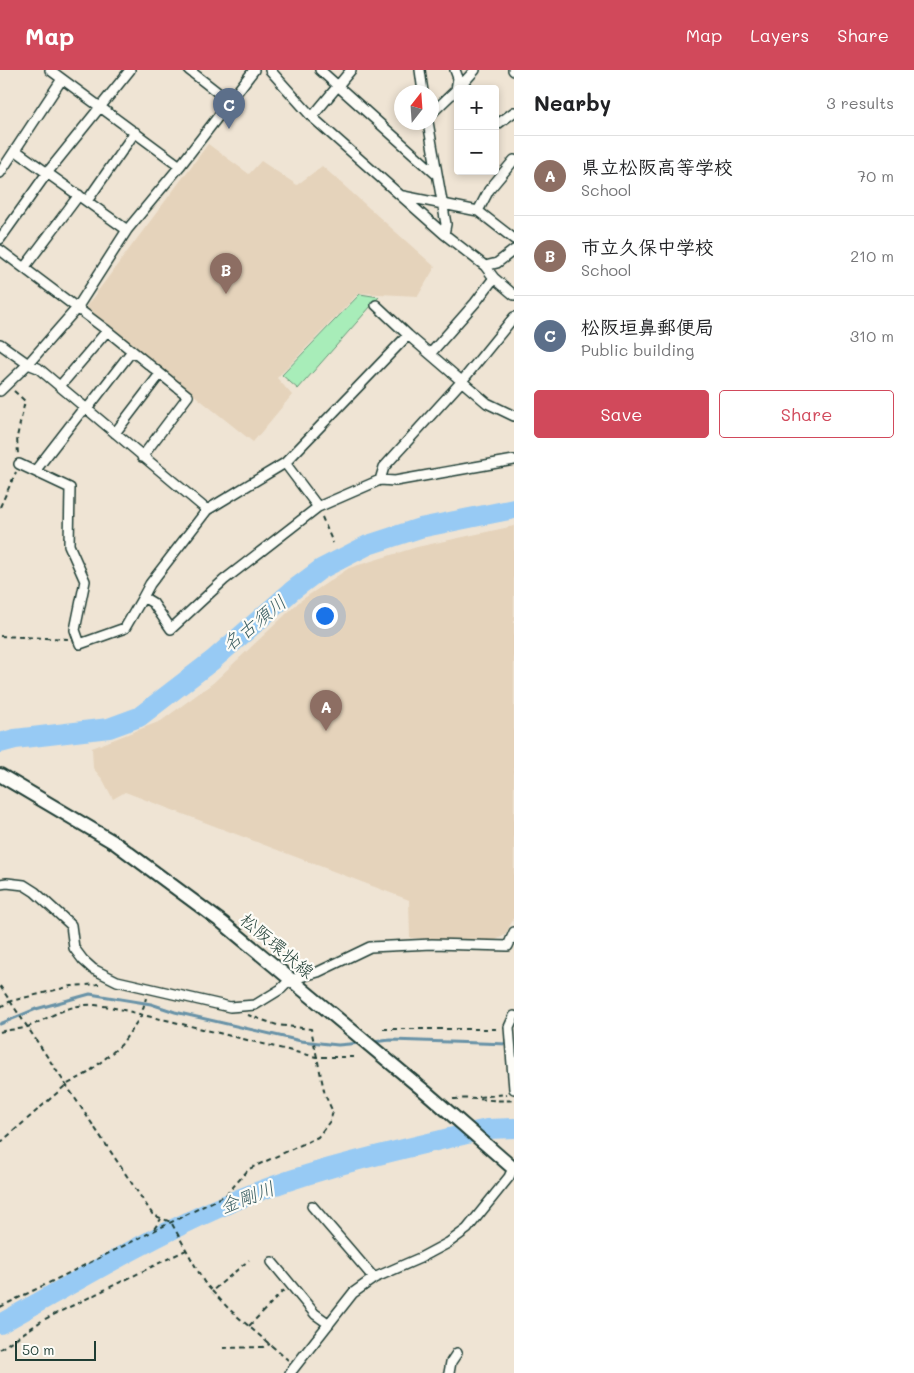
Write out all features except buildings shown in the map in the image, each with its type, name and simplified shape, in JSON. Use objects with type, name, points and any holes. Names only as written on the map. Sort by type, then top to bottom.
[{"type":"main road","name":"松阪環状線","points":[[0,774],[115,843],[223,923],[514,1167]]},
{"type":"street","points":[[50,70],[180,166]]},
{"type":"street","points":[[0,239],[47,173],[130,70]]},
{"type":"street","points":[[189,70],[230,102]]},
{"type":"street","points":[[0,391],[28,364],[77,308],[127,230],[180,166],[254,70]]},
{"type":"street","points":[[270,70],[312,117],[444,234],[485,266],[494,278],[514,295]]},
{"type":"street","points":[[320,70],[437,175]]},
{"type":"street","points":[[312,117],[351,70]]},
{"type":"street","points":[[420,70],[422,85]]},
{"type":"street","points":[[455,70],[458,78],[458,85]]},
{"type":"street","points":[[463,85],[475,70]]},
{"type":"street","points":[[0,173],[62,79]]},
{"type":"street","points":[[439,106],[454,94]]},
{"type":"street","points":[[499,123],[514,112]]},
{"type":"street","points":[[429,130],[446,224],[444,234]]},
{"type":"street","points":[[24,268],[135,132]]},
{"type":"street","points":[[15,150],[127,230]]},
{"type":"street","points":[[478,211],[489,190],[514,160]]},
{"type":"street","points":[[402,196],[478,211],[514,239]]},
{"type":"street","points":[[0,250],[107,331],[188,396],[142,456]]},
{"type":"street","points":[[485,266],[498,263],[514,250]]},
{"type":"street","points":[[430,354],[475,303],[494,278]]},
{"type":"street","points":[[376,305],[487,403],[514,416]]},
{"type":"street","points":[[380,480],[384,468],[462,381],[514,317]]},
{"type":"street","points":[[60,386],[107,331]]},
{"type":"street","points":[[19,464],[70,488],[69,545],[85,581],[74,630],[80,644],[125,628],[150,584],[207,510],[286,463],[408,335]]},
{"type":"street","points":[[0,344],[28,364],[38,368],[207,510]]},
{"type":"street","points":[[35,471],[132,351]]},
{"type":"street","points":[[115,433],[160,374]]},
{"type":"street","points":[[143,597],[153,603],[171,629],[224,580],[304,521],[318,507],[380,480],[395,481],[514,460]]},
{"type":"street","points":[[286,463],[318,507]]},
{"type":"street","points":[[0,884],[7,882],[24,885],[35,892],[71,925],[74,948],[93,969],[117,981],[230,1007],[255,1005],[281,989],[290,980],[318,972],[370,947],[432,944],[508,946],[514,932]]},
{"type":"street","points":[[514,1016],[509,1027],[514,1089]]},
{"type":"street","points":[[295,1371],[353,1293],[374,1278],[420,1258],[467,1229],[509,1177],[514,1167]]},
{"type":"street","points":[[312,1206],[374,1278]]},
{"type":"street","points":[[272,1262],[315,1314],[329,1324]]},
{"type":"street","points":[[448,1373],[451,1362],[457,1353]]},
{"type":"path","points":[[0,507],[19,464],[17,437],[25,401],[7,384]]},
{"type":"path","points":[[318,507],[333,543]]},
{"type":"path","points":[[0,636],[68,640],[74,630]]},
{"type":"path","points":[[0,1007],[11,1002],[72,986],[117,981]]},
{"type":"path","points":[[0,986],[153,1215],[171,1222],[195,1266],[212,1291],[270,1344],[295,1371]]},
{"type":"path","points":[[0,1143],[66,1085],[88,1073],[121,1045],[141,1016],[149,988]]},
{"type":"path","points":[[0,1032],[28,1027],[70,1008],[93,1005],[119,1008],[141,1016],[166,1020],[316,1057],[358,1057]]},
{"type":"path","points":[[0,1307],[154,1229],[226,1195],[249,1169],[318,1137],[330,1121],[332,1112],[325,1095],[311,1030],[277,1025],[230,1007]]},
{"type":"path","points":[[383,1029],[494,1030],[509,1027]]},
{"type":"path","points":[[454,1099],[510,1094],[514,1089]]},
{"type":"path","points":[[477,1097],[492,1102],[514,1100]]},
{"type":"path","points":[[154,1229],[161,1218]]},
{"type":"path","points":[[0,1349],[43,1320],[186,1250]]},
{"type":"path","points":[[212,1291],[249,1260]]},
{"type":"path","points":[[249,1326],[290,1284]]},
{"type":"path","points":[[223,1348],[263,1347],[270,1344]]},
{"type":"shaded area","points":[[208,144],[249,174],[261,161],[297,185],[322,166],[435,267],[418,296],[359,293],[277,378],[292,395],[253,442],[85,308]]},
{"type":"shaded area","points":[[514,526],[514,918],[505,935],[494,941],[410,938],[409,900],[125,792],[113,799],[103,780],[93,768],[92,748],[161,721],[213,683],[300,601],[349,568],[417,547]]},
{"type":"green space","points":[[360,294],[379,297],[298,389],[282,375]]},
{"type":"waterway","name":"名古須川","points":[[0,743],[15,739],[109,728],[139,717],[213,660],[293,590],[321,569],[368,545],[420,528],[514,509]]},
{"type":"waterway","points":[[0,1024],[36,1009],[90,994],[151,1004],[175,1012],[301,1041],[338,1045],[361,1043]]},
{"type":"waterway","points":[[372,1042],[391,1040],[508,1044]]},
{"type":"waterway","name":"金剛川","points":[[0,1324],[162,1234],[251,1194],[284,1182],[385,1153],[487,1129],[514,1128]]},
{"type":"place","name":"松阪垣鼻郵便局","points":[[229,129]]},
{"type":"place","name":"市立久保中学校","points":[[226,294]]},
{"type":"place","name":"県立松阪高等学校","points":[[326,731]]}]
